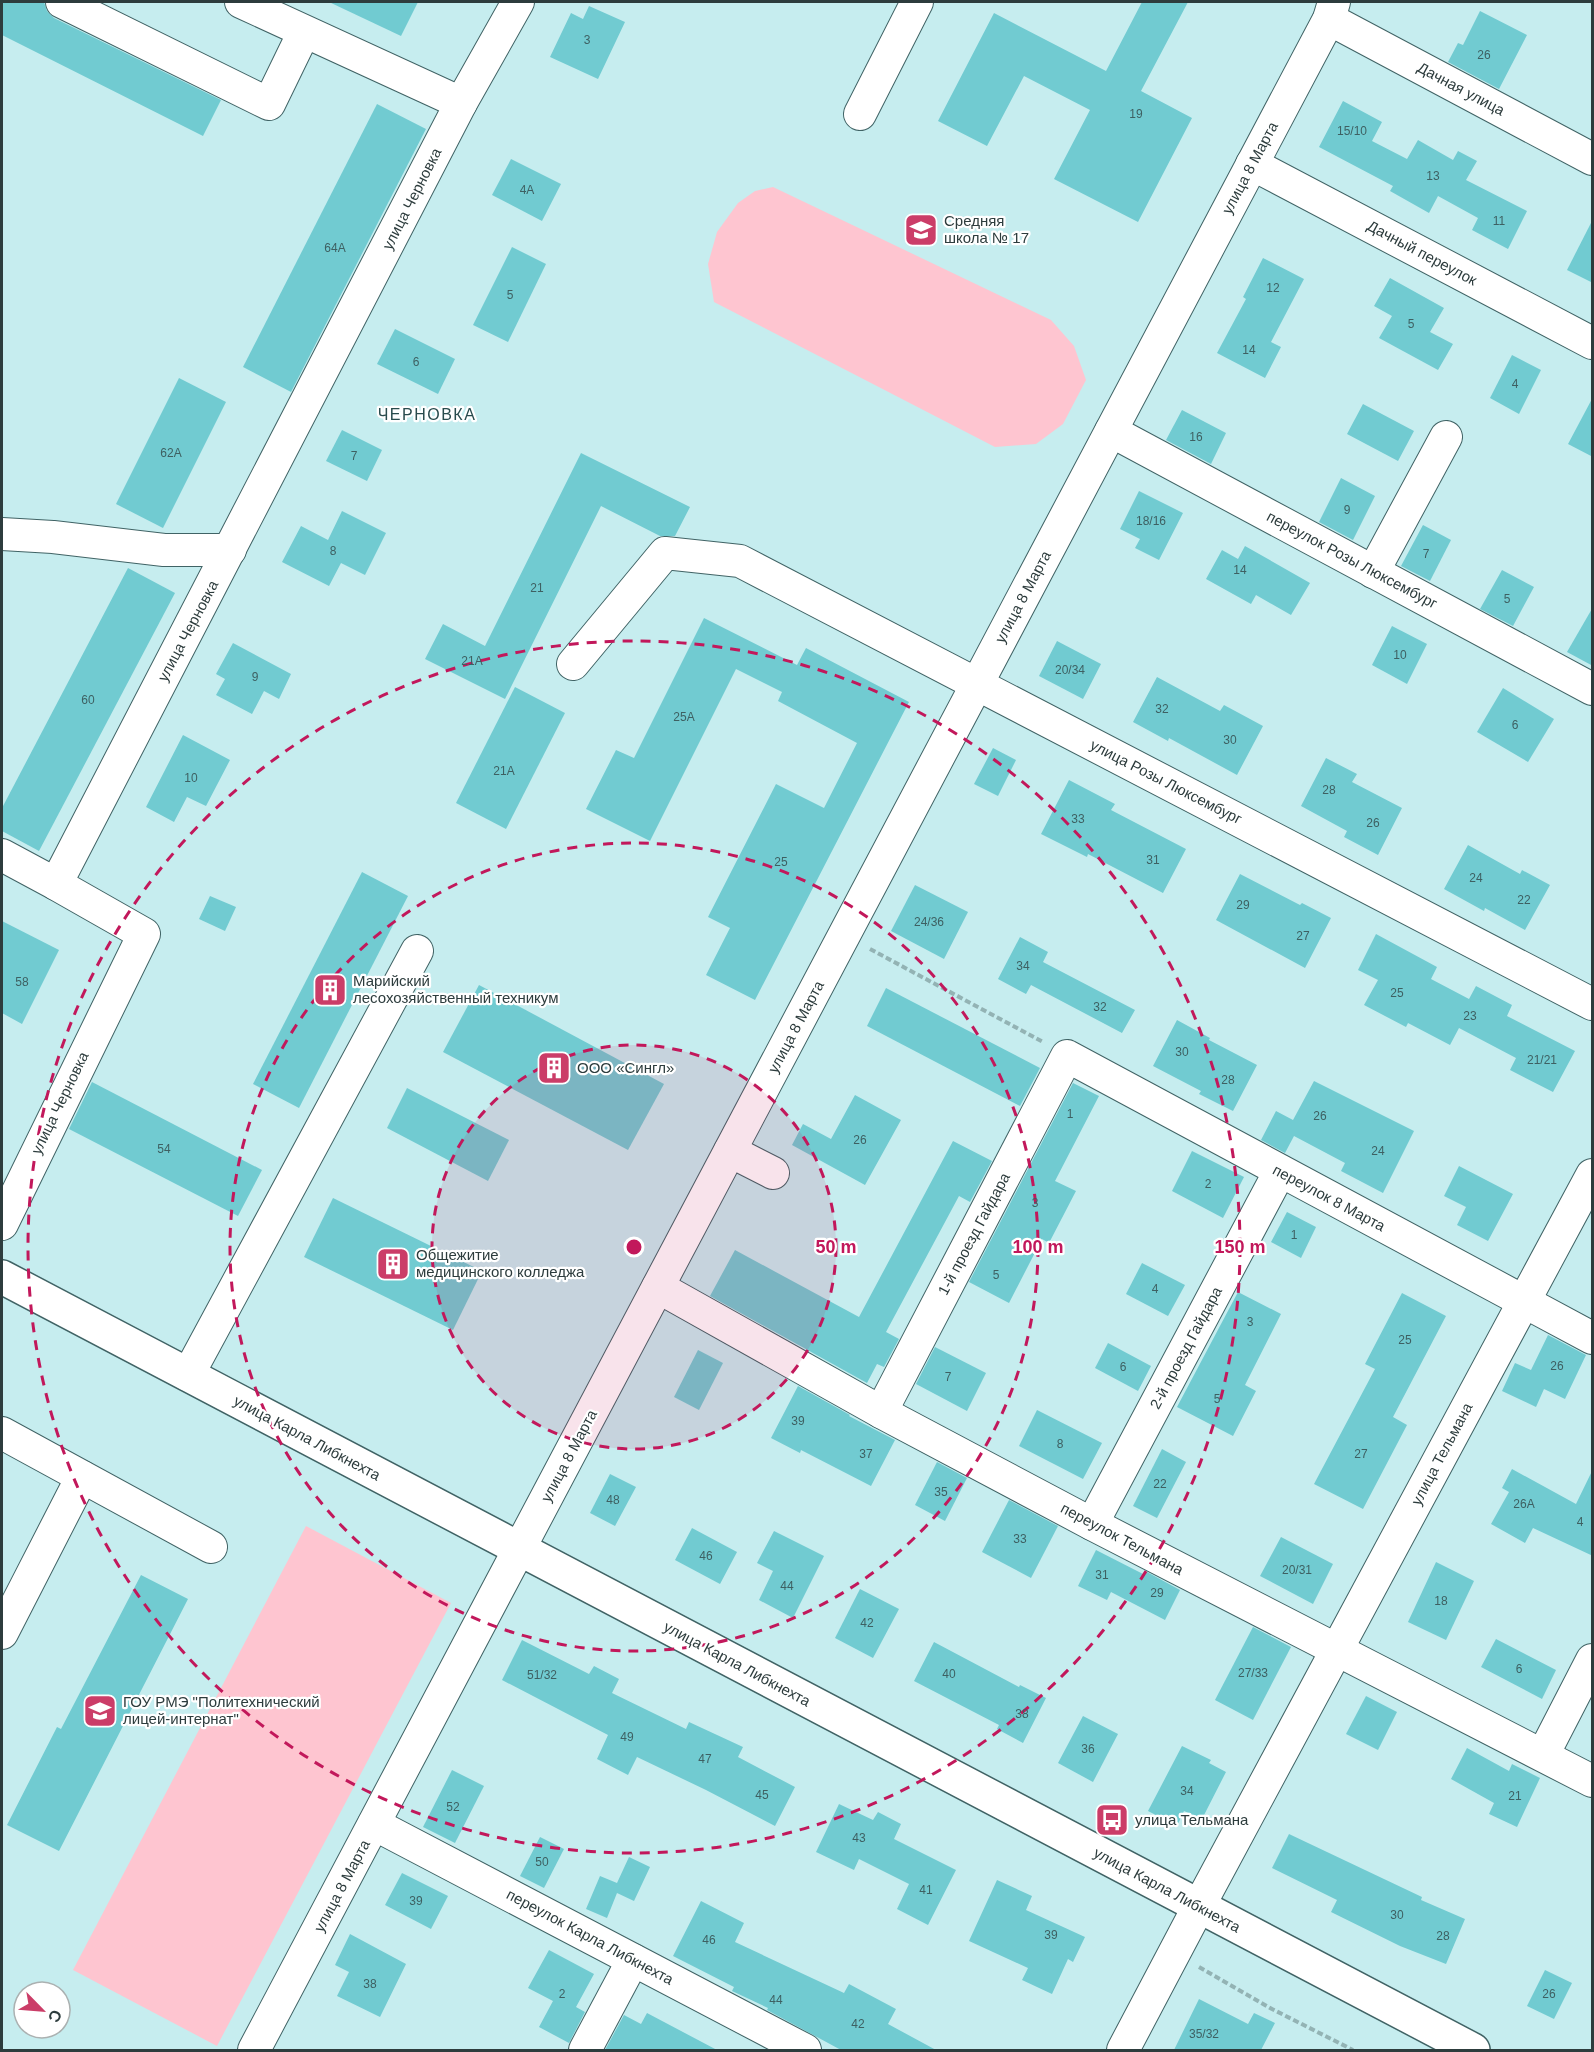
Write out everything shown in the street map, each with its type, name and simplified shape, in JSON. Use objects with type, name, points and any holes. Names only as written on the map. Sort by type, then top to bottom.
[{"type":"main road","name":"улица Карла Либкнехта","points":[[2,1277],[1473,2050]]},
{"type":"street","points":[[241,2],[461,103]]},
{"type":"street","name":"улица Черновка","points":[[2,1224],[144,934],[56,884],[461,103],[518,2]]},
{"type":"street","points":[[860,114],[916,2]]},
{"type":"street","points":[[82,6],[269,104],[304,32]]},
{"type":"street","name":"Дачная улица","points":[[1331,10],[1593,159]]},
{"type":"street","name":"улица 8 Марта","points":[[261,2045],[374,1824],[1252,164],[1331,10]]},
{"type":"street","name":"Дачный переулок","points":[[1252,164],[1593,343]]},
{"type":"street","name":"переулок Розы Люксембург","points":[[1111,431],[1593,689]]},
{"type":"street","points":[[1373,572],[1446,437]]},
{"type":"street","points":[[2,534],[164,550],[230,550]]},
{"type":"street","name":"улица Розы Люксембург","points":[[573,664],[665,553],[740,561],[1593,1004]]},
{"type":"street","points":[[2,855],[56,884]]},
{"type":"street","points":[[188,1375],[417,951]]},
{"type":"street","name":"переулок 8 Марта","points":[[1067,1056],[1593,1338]]},
{"type":"street","name":"1-й проезд Гайдара","points":[[881,1412],[1067,1056]]},
{"type":"street","points":[[730,1151],[773,1173]]},
{"type":"street","name":"2-й проезд Гайдара","points":[[1092,1524],[1280,1171]]},
{"type":"street","name":"улица Тельмана","points":[[1123,2050],[1593,1175]]},
{"type":"street","name":"переулок Тельмана","points":[[658,1287],[881,1412],[1092,1524],[1593,1780]]},
{"type":"street","points":[[2,1433],[211,1547]]},
{"type":"street","points":[[2,1633],[82,1477]]},
{"type":"street","points":[[1543,1755],[1593,1660]]},
{"type":"street","name":"переулок Карла Либкнехта","points":[[374,1824],[795,2048]]},
{"type":"street","points":[[585,2050],[633,1960]]},
{"type":"path","points":[[845,935],[1067,1056]]},
{"type":"path","points":[[1174,1953],[1272,2009],[1353,2050]]},
{"type":"shaded area","points":[[773,187],[1051,320],[1074,346],[1086,380],[1063,424],[1036,444],[995,447],[714,302],[708,264],[717,232],[738,203],[755,191]]},
{"type":"shaded area","points":[[306,1526],[451,1603],[217,2046],[73,1970]]},
{"type":"building","points":[[2,2],[44,2],[47,11],[54,18],[221,100],[203,136],[2,35]]},
{"type":"building","points":[[329,2],[418,2],[401,36]]},
{"type":"building","points":[[1142,2],[1188,2],[1141,91],[1192,118],[1138,222],[1054,179],[1090,110],[1024,76],[987,146],[938,121],[994,13],[1106,71]]},
{"type":"building","points":[[589,6],[625,22],[598,79],[550,57],[571,13],[583,19]]},
{"type":"building","points":[[1480,11],[1527,35],[1499,89],[1448,62],[1458,43],[1463,45]]},
{"type":"building","points":[[1343,101],[1382,122],[1372,141],[1407,159],[1418,140],[1453,160],[1458,151],[1477,161],[1466,180],[1527,211],[1508,249],[1472,230],[1478,218],[1438,196],[1429,213],[1390,191],[1393,186],[1319,147]]},
{"type":"building","points":[[377,104],[426,129],[291,392],[243,367]]},
{"type":"building","points":[[511,159],[561,184],[542,221],[492,195]]},
{"type":"building","points":[[1593,219],[1593,283],[1567,270]]},
{"type":"building","points":[[512,247],[546,264],[508,342],[473,325]]},
{"type":"building","points":[[1263,258],[1304,279],[1271,342],[1281,347],[1265,378],[1217,353],[1246,299],[1243,297]]},
{"type":"building","points":[[1390,278],[1444,308],[1430,332],[1453,344],[1438,370],[1379,338],[1392,316],[1374,306]]},
{"type":"building","points":[[395,329],[455,359],[438,394],[377,364]]},
{"type":"building","points":[[1512,355],[1541,370],[1519,414],[1490,398]]},
{"type":"building","points":[[179,378],[226,402],[163,528],[116,504]]},
{"type":"building","points":[[1593,397],[1593,457],[1568,444]]},
{"type":"building","points":[[1363,404],[1414,431],[1398,461],[1347,434]]},
{"type":"building","points":[[1182,410],[1226,433],[1211,464],[1166,440]]},
{"type":"building","points":[[342,430],[382,450],[367,481],[326,461]]},
{"type":"building","points":[[581,453],[690,507],[675,536],[660,536],[601,506],[505,699],[425,659],[443,624],[485,646]]},
{"type":"building","points":[[1341,478],[1375,496],[1353,540],[1319,522]]},
{"type":"building","points":[[1139,491],[1183,513],[1159,560],[1135,548],[1140,539],[1120,529]]},
{"type":"building","points":[[342,511],[386,533],[365,575],[341,563],[329,586],[282,562],[301,526],[328,540]]},
{"type":"building","points":[[1423,525],[1451,540],[1430,581],[1401,566]]},
{"type":"building","points":[[1245,546],[1310,583],[1291,615],[1256,595],[1251,604],[1206,579],[1222,550],[1238,559]]},
{"type":"building","points":[[128,568],[175,593],[39,851],[2,831],[2,808]]},
{"type":"building","points":[[1502,570],[1534,587],[1513,626],[1480,609]]},
{"type":"building","points":[[1593,607],[1593,666],[1567,652]]},
{"type":"building","points":[[704,618],[797,665],[806,648],[909,702],[755,1000],[706,975],[730,928],[708,917],[776,784],[824,808],[857,743],[778,701],[782,692],[736,669],[650,841],[586,809],[616,750],[634,758]]},
{"type":"building","points":[[1392,626],[1427,644],[1407,684],[1372,665]]},
{"type":"building","points":[[1057,641],[1101,664],[1083,699],[1039,676]]},
{"type":"building","points":[[233,643],[291,674],[279,699],[264,691],[252,714],[216,695],[225,679],[216,674]]},
{"type":"building","points":[[1157,677],[1220,711],[1224,705],[1263,726],[1237,775],[1169,738],[1168,741],[1133,722]]},
{"type":"building","points":[[515,687],[565,713],[506,829],[456,803]]},
{"type":"building","points":[[1503,688],[1554,719],[1528,762],[1477,732]]},
{"type":"building","points":[[183,735],[230,760],[206,806],[187,797],[174,822],[146,807]]},
{"type":"building","points":[[993,748],[1016,760],[998,796],[974,784]]},
{"type":"building","points":[[1326,758],[1357,774],[1352,782],[1402,808],[1378,855],[1344,837],[1347,831],[1301,806]]},
{"type":"building","points":[[1069,780],[1115,804],[1111,810],[1186,849],[1163,893],[1088,854],[1087,857],[1041,834]]},
{"type":"building","points":[[1468,845],[1520,874],[1522,870],[1550,885],[1525,930],[1444,889]]},
{"type":"building","name":"Марийский лесохозяйственный техникум","points":[[362,872],[408,896],[299,1108],[253,1084]]},
{"type":"building","points":[[1240,874],[1331,918],[1305,968],[1216,920]]},
{"type":"building","points":[[915,885],[968,912],[944,959],[891,931]]},
{"type":"building","points":[[210,896],[236,907],[225,931],[199,919]]},
{"type":"building","points":[[2,921],[59,950],[22,1024],[2,1013]]},
{"type":"building","points":[[1376,934],[1437,967],[1431,979],[1469,999],[1476,986],[1512,1005],[1507,1016],[1575,1051],[1553,1092],[1510,1070],[1516,1058],[1459,1028],[1450,1045],[1408,1023],[1406,1027],[1364,1005],[1378,980],[1358,970]]},
{"type":"building","points":[[1020,937],[1048,952],[1043,962],[1135,1010],[1122,1033],[1031,985],[1026,994],[998,979]]},
{"type":"building","name":"ООО «Сингл»","points":[[479,985],[664,1084],[628,1150],[443,1052]]},
{"type":"building","points":[[886,988],[1040,1068],[1020,1106],[867,1026]]},
{"type":"building","points":[[1177,1020],[1257,1065],[1233,1111],[1199,1094],[1201,1091],[1153,1066]]},
{"type":"building","points":[[1314,1081],[1414,1131],[1383,1193],[1341,1171],[1345,1163],[1294,1136],[1285,1153],[1261,1140],[1276,1111],[1293,1120]]},
{"type":"building","points":[[92,1082],[262,1170],[238,1216],[69,1129]]},
{"type":"building","points":[[1073,1083],[1099,1096],[1055,1181],[1076,1191],[1049,1243],[1042,1239],[1009,1303],[969,1282]]},
{"type":"building","points":[[407,1088],[509,1140],[488,1181],[387,1128]]},
{"type":"building","points":[[855,1095],[901,1120],[865,1185],[792,1145],[803,1124],[831,1139]]},
{"type":"building","points":[[953,1141],[992,1161],[970,1202],[959,1196],[886,1332],[899,1339],[884,1367],[877,1364],[867,1383],[710,1296],[735,1250],[859,1317]]},
{"type":"building","points":[[1192,1151],[1244,1177],[1223,1218],[1172,1191]]},
{"type":"building","points":[[1459,1166],[1513,1194],[1488,1241],[1457,1225],[1466,1207],[1444,1196]]},
{"type":"building","name":"Общежитие медицинского колледжа","points":[[333,1198],[482,1271],[453,1330],[304,1257]]},
{"type":"building","points":[[1287,1212],[1316,1227],[1301,1258],[1271,1242]]},
{"type":"building","points":[[1142,1263],[1185,1285],[1168,1316],[1126,1294]]},
{"type":"building","points":[[1238,1292],[1281,1314],[1245,1385],[1256,1391],[1233,1436],[1177,1407]]},
{"type":"building","points":[[1402,1293],[1446,1316],[1393,1417],[1407,1425],[1363,1509],[1314,1484],[1375,1369],[1365,1364]]},
{"type":"building","points":[[1548,1335],[1586,1355],[1565,1399],[1544,1389],[1536,1407],[1502,1391],[1515,1363],[1531,1370]]},
{"type":"building","points":[[1108,1343],[1151,1366],[1138,1391],[1095,1368]]},
{"type":"building","points":[[935,1347],[986,1373],[967,1411],[916,1384]]},
{"type":"building","points":[[698,1350],[723,1363],[699,1410],[674,1397]]},
{"type":"building","points":[[798,1386],[895,1440],[871,1486],[801,1450],[800,1453],[771,1438]]},
{"type":"building","points":[[1037,1410],[1102,1443],[1083,1479],[1019,1446]]},
{"type":"building","points":[[1162,1449],[1186,1462],[1157,1518],[1133,1506]]},
{"type":"building","points":[[937,1462],[967,1478],[945,1521],[915,1505]]},
{"type":"building","points":[[1512,1469],[1576,1504],[1593,1469],[1593,1556],[1533,1528],[1525,1543],[1491,1524],[1509,1492],[1502,1488]]},
{"type":"building","points":[[610,1474],[636,1487],[615,1526],[590,1513]]},
{"type":"building","points":[[1009,1500],[1058,1526],[1031,1578],[982,1552]]},
{"type":"building","points":[[692,1528],[737,1552],[720,1584],[675,1560]]},
{"type":"building","points":[[774,1531],[824,1556],[793,1618],[759,1600],[773,1571],[757,1563]]},
{"type":"building","points":[[1281,1537],[1333,1564],[1313,1604],[1260,1576]]},
{"type":"building","points":[[1096,1550],[1145,1575],[1147,1572],[1180,1590],[1165,1620],[1111,1592],[1107,1600],[1078,1586]]},
{"type":"building","points":[[1436,1562],[1474,1581],[1446,1640],[1408,1622]]},
{"type":"building","name":"ГОУ РМЭ \"Политехнический лицей-интернат\"","points":[[141,1575],[188,1599],[59,1851],[7,1825],[57,1727],[61,1729]]},
{"type":"building","points":[[860,1589],[899,1609],[873,1658],[835,1638]]},
{"type":"building","points":[[1253,1627],[1291,1647],[1253,1720],[1215,1700]]},
{"type":"building","points":[[1496,1639],[1556,1670],[1542,1699],[1481,1667]]},
{"type":"building","points":[[522,1640],[589,1674],[594,1666],[619,1679],[612,1693],[686,1729],[689,1722],[743,1747],[738,1757],[795,1787],[775,1826],[637,1757],[628,1775],[597,1759],[608,1735],[502,1680]]},
{"type":"building","points":[[934,1642],[1019,1687],[1020,1685],[1046,1698],[1023,1743],[997,1729],[999,1725],[914,1681]]},
{"type":"building","points":[[1366,1696],[1397,1712],[1378,1750],[1346,1734]]},
{"type":"building","points":[[1083,1716],[1118,1734],[1093,1782],[1058,1763]]},
{"type":"building","points":[[1182,1746],[1211,1760],[1209,1763],[1226,1772],[1202,1819],[1184,1811],[1177,1826],[1148,1811]]},
{"type":"building","points":[[1467,1748],[1509,1771],[1512,1764],[1540,1778],[1517,1827],[1489,1814],[1494,1803],[1451,1779]]},
{"type":"building","points":[[452,1770],[484,1786],[455,1843],[423,1827]]},
{"type":"building","points":[[839,1804],[873,1820],[878,1812],[901,1824],[894,1839],[956,1870],[928,1925],[897,1909],[909,1884],[859,1859],[854,1870],[816,1852]]},
{"type":"building","points":[[1289,1834],[1422,1897],[1421,1900],[1465,1919],[1446,1964],[1400,1946],[1331,1912],[1337,1900],[1272,1868]]},
{"type":"building","points":[[540,1837],[564,1849],[544,1888],[520,1876]]},
{"type":"building","points":[[629,1857],[650,1867],[634,1901],[617,1893],[607,1918],[586,1909],[600,1876],[617,1883]]},
{"type":"building","points":[[402,1873],[448,1896],[431,1929],[385,1905]]},
{"type":"building","points":[[997,1880],[1032,1896],[1026,1910],[1085,1937],[1073,1962],[1068,1959],[1052,1994],[1022,1980],[1028,1968],[969,1941]]},
{"type":"building","points":[[701,1901],[744,1923],[735,1942],[844,1993],[849,1984],[896,2009],[888,2024],[936,2050],[841,2050],[767,2010],[768,2008],[732,1991],[734,1987],[673,1956]]},
{"type":"building","points":[[350,1934],[406,1964],[380,2017],[337,1996],[349,1972],[335,1965]]},
{"type":"building","points":[[549,1950],[594,1974],[576,2007],[585,2012],[569,2043],[539,2027],[553,2001],[528,1988]]},
{"type":"building","points":[[1545,1970],[1572,1983],[1554,2019],[1527,2006]]},
{"type":"building","points":[[1199,1999],[1248,2024],[1254,2013],[1275,2023],[1261,2050],[1174,2050]]},
{"type":"building","points":[[647,2013],[717,2050],[605,2050],[624,2015],[641,2024]]},
{"type":"place","name":"Средняя школа № 17","points":[[921,230]]},
{"type":"place","name":"Марийский лесохозяйственный техникум","points":[[330,990]]},
{"type":"place","name":"ООО «Сингл»","points":[[554,1068]]},
{"type":"place","name":"Общежитие медицинского колледжа","points":[[393,1264]]},
{"type":"place","name":"ГОУ РМЭ \"Политехнический лицей-интернат\"","points":[[100,1711]]},
{"type":"place","name":"улица Тельмана","points":[[1112,1820]]},
{"type":"district","name":"ЧЕРНОВКА","points":[[427,414]]}]
